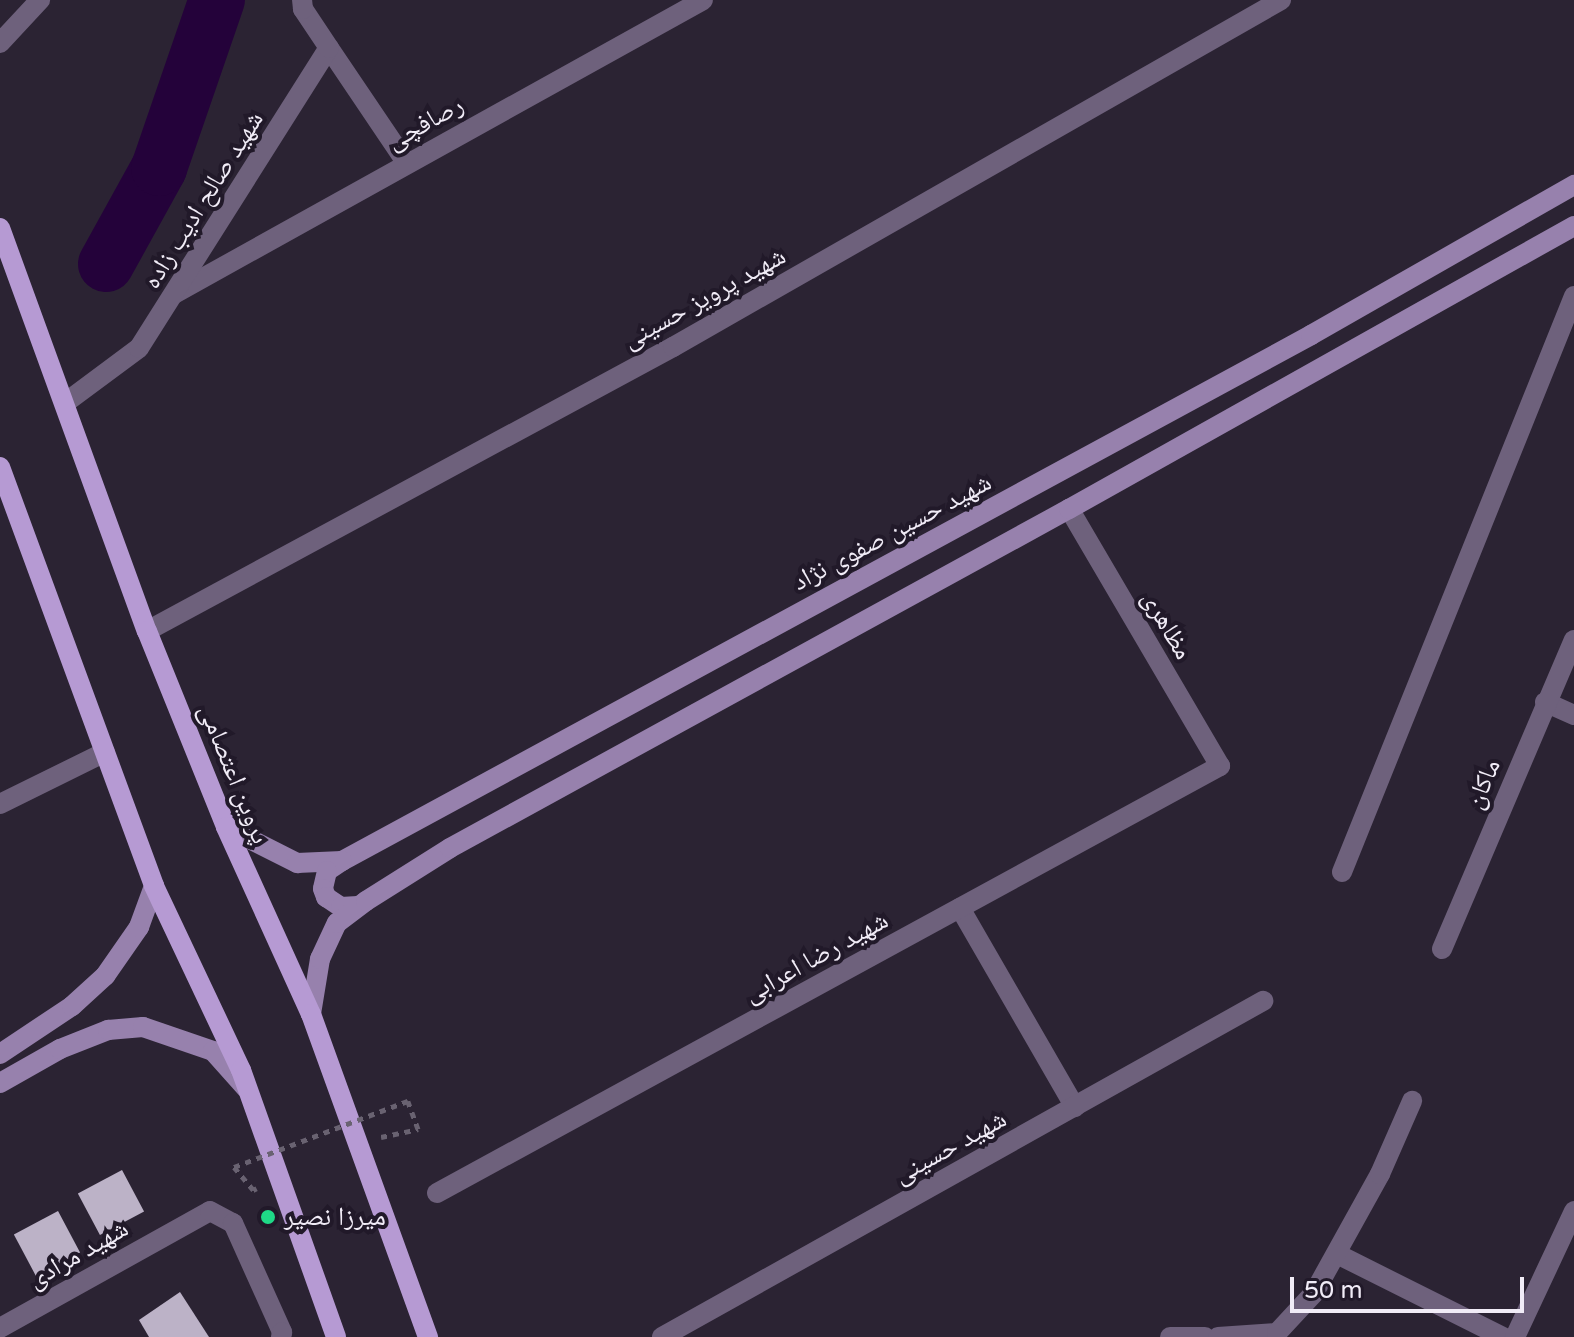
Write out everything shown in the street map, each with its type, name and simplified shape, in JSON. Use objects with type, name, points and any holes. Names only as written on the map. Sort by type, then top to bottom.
[{"type":"main road","name":"پروین اعتصامی","points":[[0,228],[147,631],[226,827],[311,1014],[428,1337]]},
{"type":"main road","points":[[0,467],[154,886],[249,1091],[336,1337]]},
{"type":"street","points":[[0,43],[40,0]]},
{"type":"street","points":[[302,0],[303,9],[406,162]]},
{"type":"street","name":"رصافچی","points":[[174,294],[406,162],[703,0]]},
{"type":"street","name":"شهید پرویز حسینی","points":[[147,631],[673,347],[1281,0]]},
{"type":"street","name":"شهید صالح ادیب زاده","points":[[65,403],[139,348],[329,48]]},
{"type":"street","name":"شهید حسین صفوی نژاد","points":[[226,827],[297,863],[342,861],[1311,335],[1574,185]]},
{"type":"street","points":[[311,1014],[320,959],[337,923],[358,906],[450,848],[1069,509],[1574,226]]},
{"type":"street","points":[[1342,872],[1574,296]]},
{"type":"street","name":"مظاهری","points":[[1069,509],[1220,766]]},
{"type":"street","name":"ماکان","points":[[1442,949],[1574,640]]},
{"type":"street","points":[[1545,702],[1574,715]]},
{"type":"street","points":[[0,804],[105,752]]},
{"type":"street","name":"شهید رضا اعرابی","points":[[437,1193],[1220,766]]},
{"type":"street","points":[[342,861],[327,871],[323,889],[326,897],[341,907],[358,906]]},
{"type":"street","points":[[0,1054],[72,1006],[123,955],[139,927],[154,886]]},
{"type":"street","points":[[960,908],[1075,1107]]},
{"type":"street","name":"شهید حسینی","points":[[662,1337],[1263,1001]]},
{"type":"street","points":[[46,1025],[55,1023],[64,1028],[67,1037],[60,1049]]},
{"type":"street","points":[[0,1083],[60,1049],[108,1030],[143,1027],[213,1051],[249,1091]]},
{"type":"street","points":[[1218,1337],[1277,1333],[1314,1293],[1380,1174],[1412,1101]]},
{"type":"street","name":"شهید مرادی","points":[[0,1328],[210,1211],[233,1223],[282,1332],[281,1337]]},
{"type":"street","points":[[1515,1337],[1574,1211]]},
{"type":"street","points":[[1337,1254],[1503,1337]]},
{"type":"street","points":[[1170,1337],[1205,1337]]},
{"type":"path","points":[[253,1190],[234,1167],[408,1101],[418,1129],[357,1143]]},
{"type":"building","points":[[122,1170],[144,1211],[100,1235],[78,1193]]},
{"type":"building","points":[[58,1211],[80,1252],[36,1276],[14,1234]]},
{"type":"building","points":[[180,1292],[209,1337],[149,1337],[139,1320]]},
{"type":"waterway","points":[[106,264],[159,168],[217,0]]},
{"type":"place","name":"میرزا نصیر","points":[[268,1217]]}]
